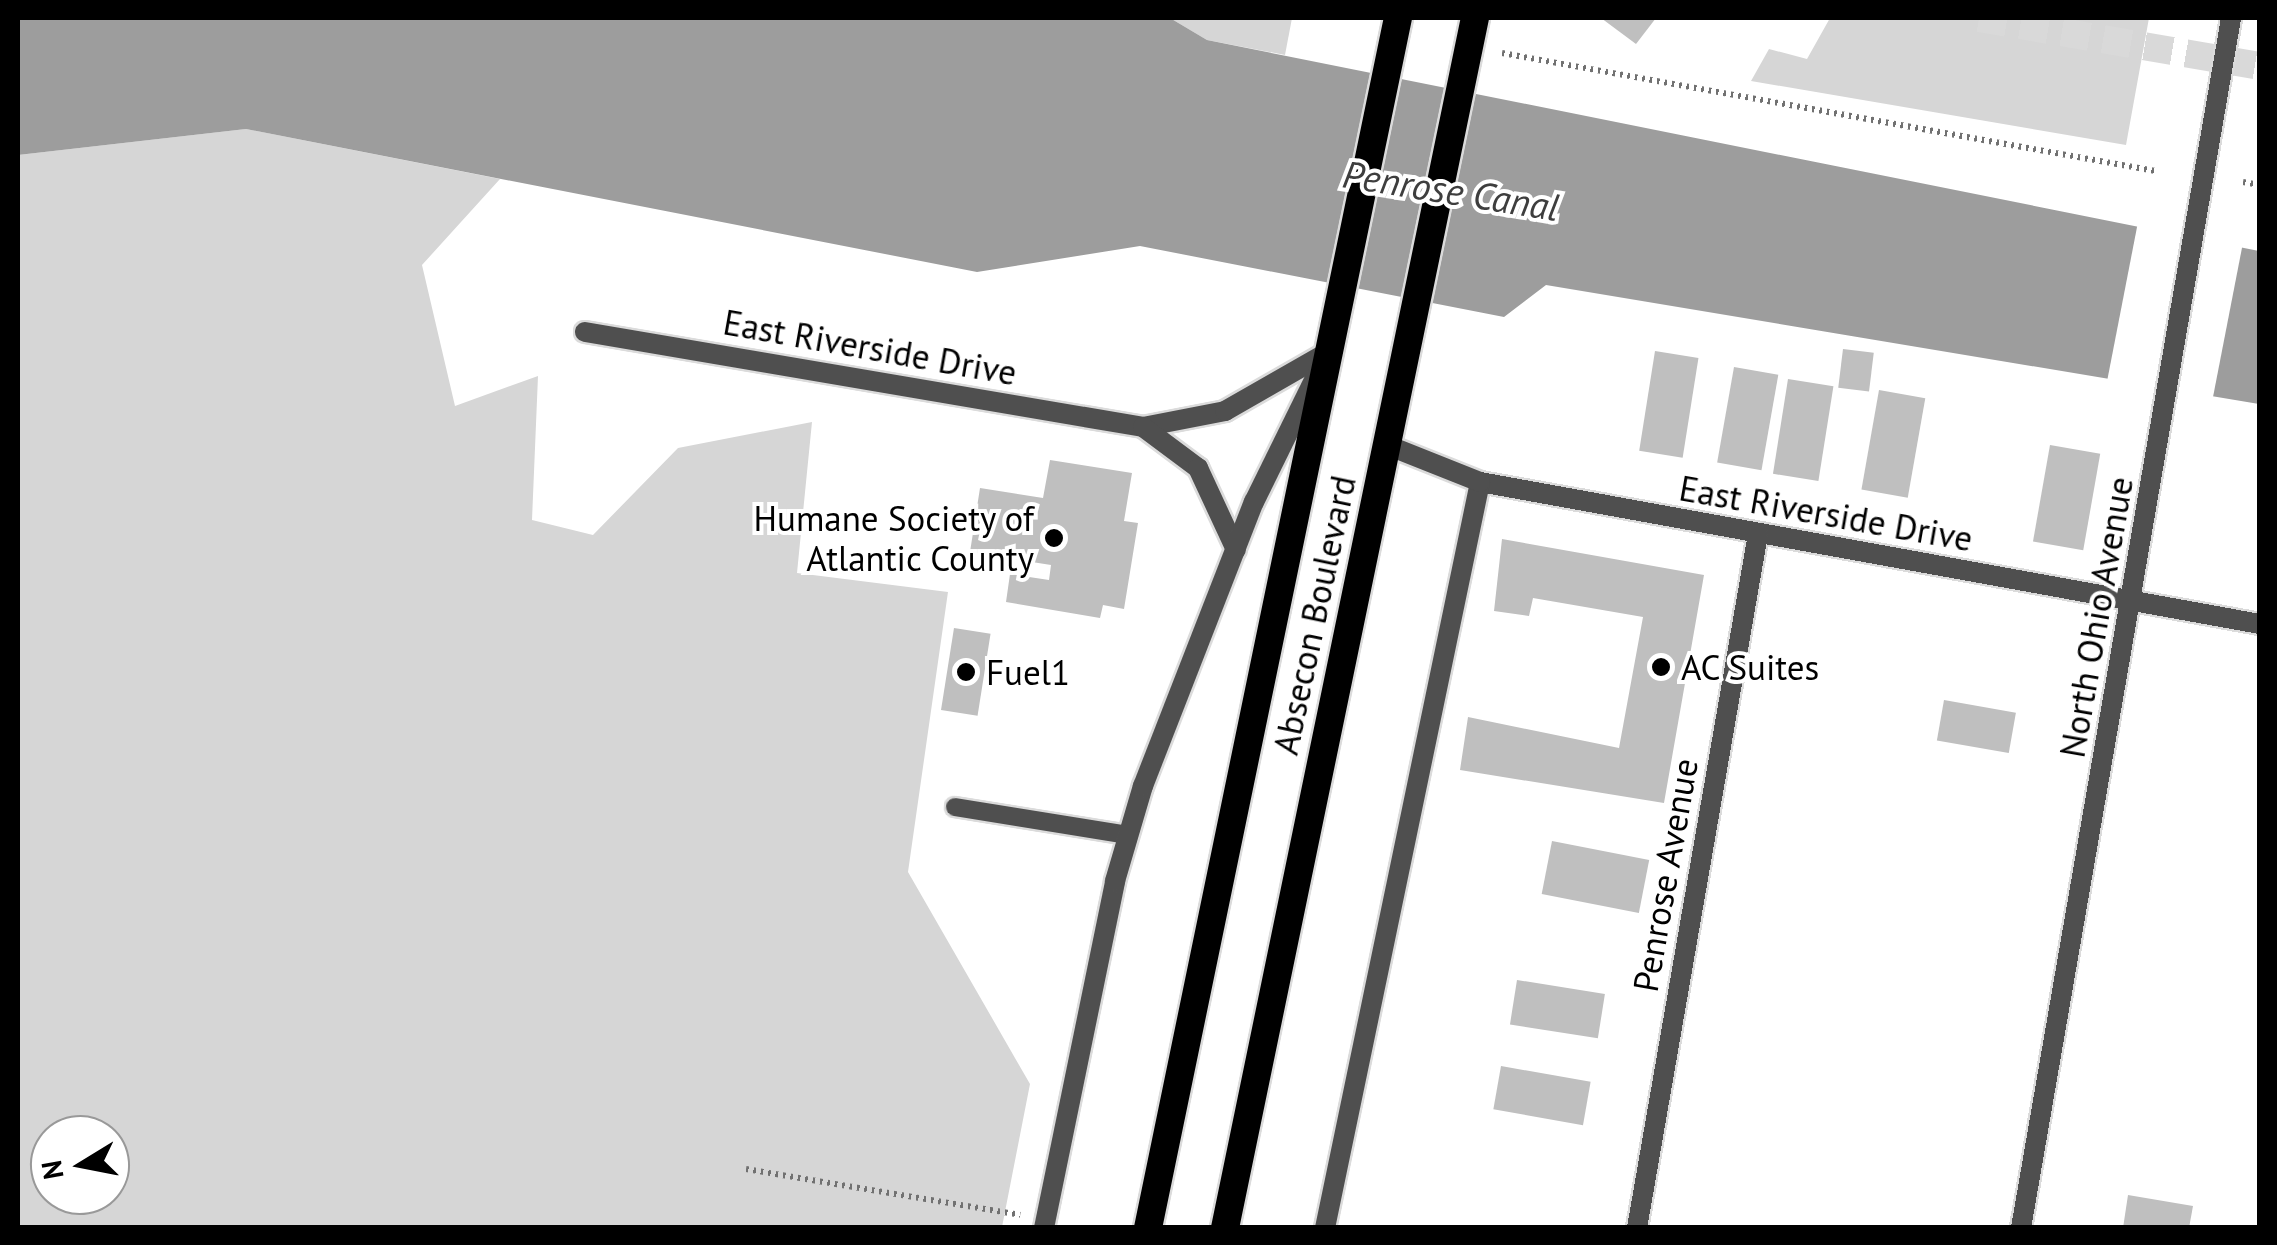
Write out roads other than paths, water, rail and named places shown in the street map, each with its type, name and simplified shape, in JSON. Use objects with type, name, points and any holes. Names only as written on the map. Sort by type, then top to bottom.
[{"type":"highway","name":"Absecon Boulevard","points":[[1148,1228],[1398,18]]},
{"type":"highway","name":"Absecon Boulevard","points":[[1225,1228],[1475,18]]},
{"type":"street","name":"North Ohio Avenue","points":[[2021,1228],[2231,18]]},
{"type":"street","name":"East Riverside Drive","points":[[585,332],[1144,427],[1225,411],[1328,352]]},
{"type":"street","name":"Absecon Boulevard","points":[[1045,1224],[1127,835],[1236,550],[1328,352]]},
{"type":"street","name":"East Riverside Drive","points":[[1144,427],[1198,468],[1236,550]]},
{"type":"street","name":"East Riverside Drive","points":[[1387,445],[1480,482],[2260,624]]},
{"type":"street","points":[[1324,1228],[1480,482]]},
{"type":"street","name":"Penrose Avenue","points":[[1636,1228],[1758,534]]},
{"type":"lane","points":[[955,808],[1127,835]]},
{"type":"water","name":"Penrose Canal","points":[[18,18],[1170,18],[1207,40],[2259,251],[2259,404],[1546,285],[1504,317],[1140,246],[977,272],[246,129],[18,155]]},
{"type":"tunnel","points":[[1979,18],[2260,66]]},
{"type":"place","name":"Humane Society of Atlantic County","points":[[1054,538]]},
{"type":"place","name":"AC Suites","points":[[1661,667]]},
{"type":"place","name":"Fuel1","points":[[966,672]]}]
